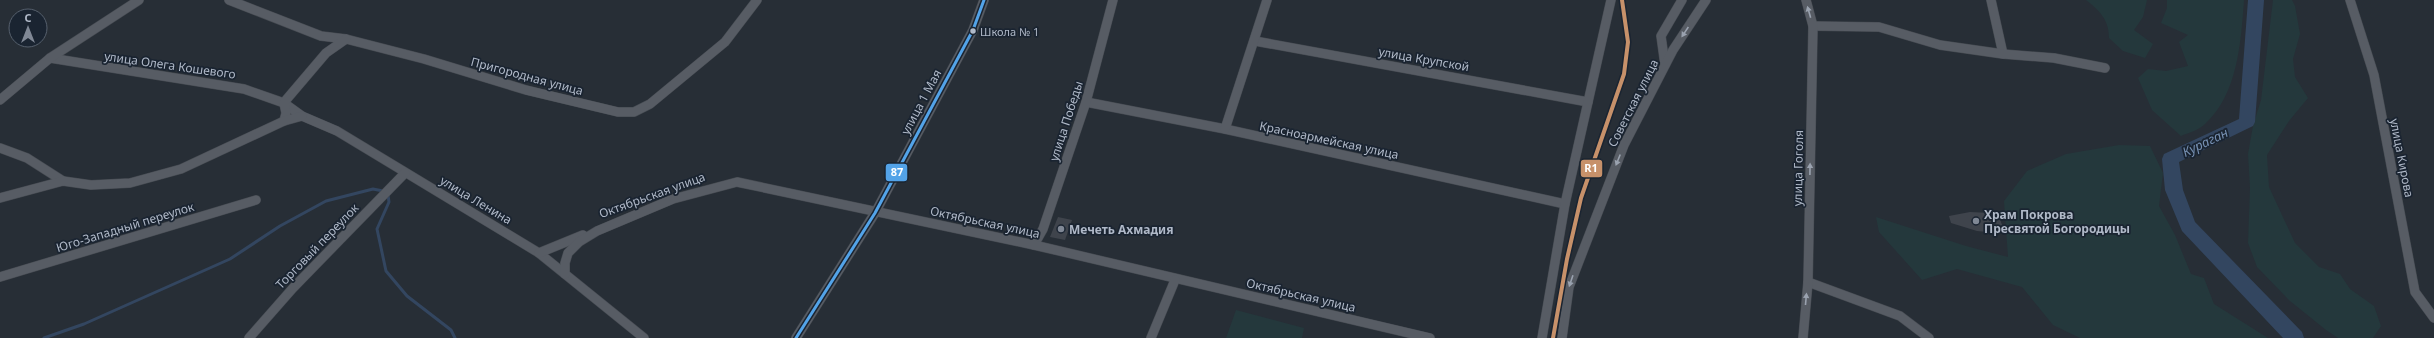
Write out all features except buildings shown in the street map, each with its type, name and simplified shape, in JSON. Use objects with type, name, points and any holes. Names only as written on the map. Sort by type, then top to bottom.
[{"type":"street","points":[[0,100],[50,58],[139,0]]},
{"type":"street","points":[[230,0],[321,36],[326,53]]},
{"type":"street","name":"Пригородная улица","points":[[321,36],[346,39],[424,59],[526,90],[618,112],[634,112],[650,104],[725,42],[758,0]]},
{"type":"street","name":"улица 1 Мая","points":[[796,338],[875,213],[973,30],[984,0]]},
{"type":"street","name":"улица Победы","points":[[1034,245],[1044,229],[1086,102],[1113,0]]},
{"type":"street","points":[[1225,129],[1255,41],[1267,0]]},
{"type":"street","points":[[1542,338],[1565,204],[1611,0]]},
{"type":"street","points":[[1665,65],[1661,36],[1682,0]]},
{"type":"street","name":"Советская улица","points":[[1562,338],[1569,287],[1585,241],[1624,145],[1665,65],[1706,0]]},
{"type":"street","name":"улица Гоголя","points":[[1803,338],[1808,282],[1813,26],[1806,0]]},
{"type":"street","points":[[1991,0],[2003,54]]},
{"type":"street","name":"улица Кирова","points":[[2350,0],[2374,75],[2415,292],[2434,318]]},
{"type":"street","points":[[1813,26],[1879,27],[1940,45],[2003,54],[2054,58],[2105,68]]},
{"type":"street","points":[[284,121],[286,113],[284,103],[326,53],[346,39]]},
{"type":"street","name":"улица Крупской","points":[[1255,41],[1588,102]]},
{"type":"street","name":"улица Олега Кошевого","points":[[50,58],[244,89],[284,103]]},
{"type":"street","name":"Красноармейская улица","points":[[1086,102],[1225,129],[1565,204]]},
{"type":"street","name":"улица Ленина","points":[[284,103],[302,116],[337,131],[539,253],[644,338]]},
{"type":"street","points":[[0,148],[27,158],[48,173],[63,181],[91,185],[130,183],[181,169],[284,121],[302,116]]},
{"type":"street","points":[[35,187],[48,173]]},
{"type":"street","name":"Торговый переулок","points":[[249,338],[293,288],[405,173]]},
{"type":"street","points":[[0,198],[35,187],[63,181]]},
{"type":"street","name":"Октябрьская улица","points":[[565,274],[567,254],[575,245],[595,230],[678,198],[721,184],[737,182],[875,213],[1034,245],[1175,280],[1430,338]]},
{"type":"street","name":"Юго-Западный переулок","points":[[0,277],[256,200]]},
{"type":"street","points":[[539,253],[595,230]]},
{"type":"street","points":[[1151,338],[1175,280]]},
{"type":"street","points":[[1808,282],[1900,316],[1929,338]]},
{"type":"green space","points":[[2086,0],[2147,0],[2143,17],[2134,30],[2153,44],[2145,58],[2123,51],[2109,38],[2109,32],[2103,16]]},
{"type":"green space","points":[[2167,0],[2244,0],[2236,66],[2225,98],[2216,112],[2203,126],[2181,136],[2152,110],[2138,78],[2148,69],[2166,71],[2188,66],[2179,42],[2188,35],[2161,23],[2167,8]]},
{"type":"green space","points":[[2273,0],[2292,0],[2295,6],[2300,34],[2293,59],[2295,77],[2308,98],[2289,121],[2267,155],[2269,187],[2295,243],[2319,267],[2340,274],[2350,289],[2374,306],[2381,326],[2373,338],[2338,338],[2326,330],[2290,301],[2257,267],[2248,243],[2250,188],[2248,154],[2253,126],[2261,100]]},
{"type":"green space","points":[[2119,145],[2150,146],[2163,173],[2159,206],[2175,235],[2191,274],[2204,278],[2214,304],[2268,338],[2080,338],[2053,325],[2022,287],[1957,269],[1922,280],[1879,232],[1876,217],[1966,246],[2008,257],[2004,201],[2027,171],[2066,154]]},
{"type":"green space","points":[[1236,310],[1304,328],[1302,338],[1226,338]]},
{"type":"waterway","name":"Кураган","points":[[2256,0],[2247,122],[2170,159],[2174,190],[2188,226],[2295,338]]},
{"type":"waterway","points":[[44,338],[84,324],[230,259],[280,226],[326,201],[373,189],[383,191]]},
{"type":"waterway","points":[[388,195],[389,202],[377,229],[386,271],[407,296],[451,330],[455,338]]},
{"type":"transit line","name":"87","points":[[796,338],[875,213],[973,30],[984,0]]},
{"type":"transit line","name":"R1","points":[[1553,338],[1567,259],[1581,198],[1624,74],[1628,42],[1622,0]]},
{"type":"place","name":"Школа № 1","points":[[973,31]]},
{"type":"place","name":"Храм Покрова Пресвятой Богородицы","points":[[1976,221]]},
{"type":"place","name":"Мечеть Ахмадия","points":[[1061,229]]}]
